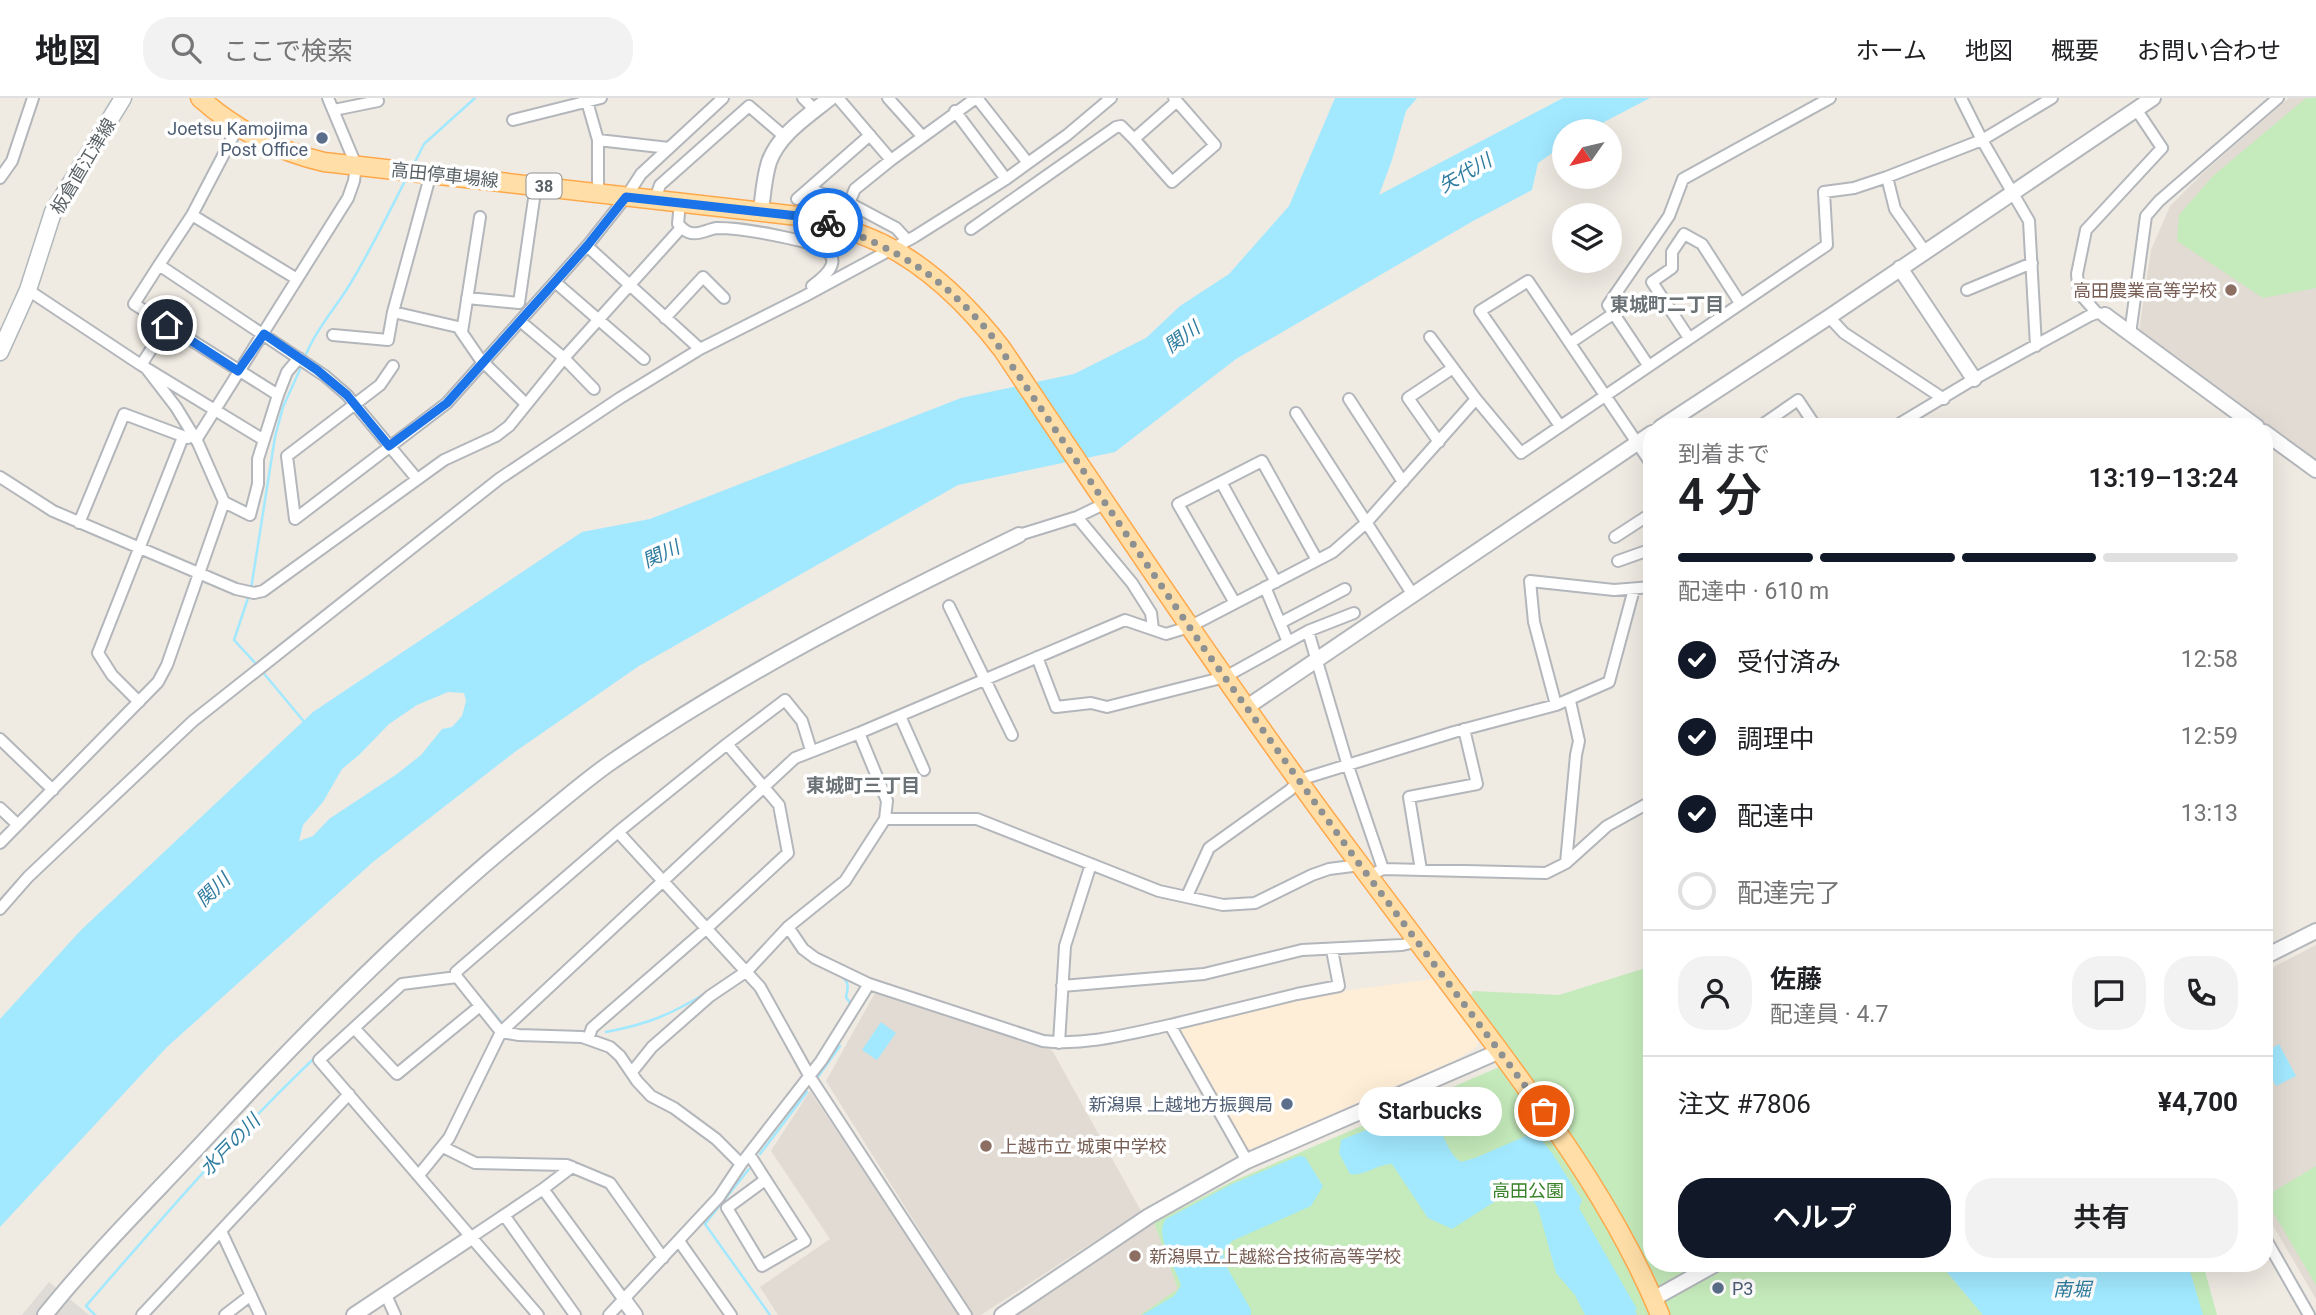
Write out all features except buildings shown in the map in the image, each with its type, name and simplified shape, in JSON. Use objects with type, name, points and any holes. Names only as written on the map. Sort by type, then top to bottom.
[{"type":"main road","name":"高田停車場線","points":[[200,98],[238,127],[294,155],[356,165],[816,218],[899,247],[949,290],[989,332],[1225,677],[1299,780],[1371,870],[1419,941],[1544,1111],[1585,1174],[1657,1307]]},
{"type":"main road","name":"板倉直江津線","points":[[0,352],[29,290],[53,212],[118,100]]},
{"type":"street","points":[[0,177],[12,161],[33,98]]},
{"type":"street","points":[[196,440],[348,198],[356,165],[328,98]]},
{"type":"street","points":[[334,110],[378,102],[376,98]]},
{"type":"street","points":[[513,120],[587,99],[601,98]]},
{"type":"street","points":[[393,366],[380,385],[287,456],[295,519],[447,403],[587,246],[641,174],[723,98]]},
{"type":"street","points":[[803,98],[814,110]]},
{"type":"street","points":[[761,211],[771,158],[785,136],[830,98]]},
{"type":"street","points":[[838,98],[891,160]]},
{"type":"street","points":[[887,98],[922,136]]},
{"type":"street","points":[[952,98],[1006,179]]},
{"type":"street","points":[[849,203],[855,189],[976,98],[1028,163]]},
{"type":"street","points":[[0,909],[28,877],[193,721],[499,479],[699,349],[899,247],[1006,179],[1068,135],[1111,98]]},
{"type":"street","points":[[1648,365],[1608,305],[1669,216],[1683,179],[1830,98]]},
{"type":"street","points":[[1961,98],[2029,221],[2036,346]]},
{"type":"street","points":[[1675,418],[2153,98]]},
{"type":"street","points":[[2130,334],[2146,216],[2159,201],[2277,98]]},
{"type":"street","points":[[587,99],[598,140],[598,192]]},
{"type":"street","points":[[1430,337],[1521,453],[1827,245],[1824,192],[1854,188],[1982,140],[2049,99]]},
{"type":"street","points":[[971,229],[1116,127],[1121,126],[1134,139],[1172,183],[1215,145],[1175,100],[1134,139]]},
{"type":"street","points":[[654,199],[660,185],[749,106],[785,136]]},
{"type":"street","points":[[2136,109],[2162,148],[2085,230],[2077,274],[2080,294],[2101,314],[2245,418]]},
{"type":"street","points":[[238,127],[192,215],[134,304],[278,395]]},
{"type":"street","points":[[797,199],[870,135]]},
{"type":"street","points":[[598,140],[669,148]]},
{"type":"street","points":[[333,335],[388,340],[393,312],[431,173]]},
{"type":"street","points":[[1887,177],[1895,209],[1924,250]]},
{"type":"street","points":[[467,298],[519,303],[536,185]]},
{"type":"street","points":[[809,189],[849,203],[895,228],[899,247]]},
{"type":"street","points":[[680,202],[678,224],[693,234],[714,228],[765,233],[823,247],[832,258],[830,268],[806,290],[804,296]]},
{"type":"street","points":[[192,215],[297,279]]},
{"type":"street","points":[[462,332],[480,217]]},
{"type":"street","points":[[0,478],[52,511],[79,523],[236,589],[254,593],[263,591],[444,460],[496,436],[509,426],[565,358],[681,228]]},
{"type":"street","points":[[1689,338],[1652,282],[1672,268],[1672,252],[1684,234],[1702,244],[1740,303]]},
{"type":"street","points":[[587,246],[699,349]]},
{"type":"street","points":[[1967,290],[2032,263]]},
{"type":"street","points":[[159,265],[332,382],[355,405],[417,480]]},
{"type":"street","points":[[1900,268],[1974,379]]},
{"type":"street","points":[[665,318],[703,277],[724,298]]},
{"type":"street","points":[[1560,426],[1480,311],[1528,281],[1643,451]]},
{"type":"street","points":[[555,282],[644,359]]},
{"type":"street","points":[[29,290],[143,366],[264,440]]},
{"type":"street","points":[[393,312],[458,327],[483,362],[526,404]]},
{"type":"street","points":[[1570,342],[1613,314]]},
{"type":"street","points":[[1910,418],[1974,379],[2101,314]]},
{"type":"street","points":[[1829,317],[1844,333],[1944,399]]},
{"type":"street","points":[[143,366],[167,325]]},
{"type":"street","points":[[526,326],[565,358],[594,389]]},
{"type":"street","points":[[143,366],[176,407],[196,440],[224,502],[250,515],[258,484],[258,459],[278,395],[287,373],[299,358]]},
{"type":"street","points":[[1439,442],[1408,398],[1453,368]]},
{"type":"street","points":[[419,1175],[443,1147],[501,1032],[795,758],[1125,620],[1166,634],[1189,626],[1333,552],[1366,523],[1476,398]]},
{"type":"street","points":[[1349,400],[1403,482]]},
{"type":"street","points":[[1772,418],[1798,400],[1810,418]]},
{"type":"street","points":[[1296,413],[1413,595]]},
{"type":"street","points":[[79,523],[124,414],[196,440]]},
{"type":"street","points":[[139,702],[112,675],[98,653],[183,437]]},
{"type":"street","points":[[1247,707],[1643,439]]},
{"type":"street","points":[[2273,439],[2316,470]]},
{"type":"street","points":[[1234,603],[1178,504],[1262,461],[1317,560]]},
{"type":"street","points":[[1222,482],[1270,584],[1288,642]]},
{"type":"street","points":[[46,1315],[125,1224],[251,1090],[408,931],[587,781],[673,721],[807,642],[1019,535],[1077,517],[1103,499]]},
{"type":"street","points":[[0,843],[158,682],[167,664],[224,502]]},
{"type":"street","points":[[1077,517],[1132,583],[1152,613],[1153,629]]},
{"type":"street","points":[[1615,537],[1643,519]]},
{"type":"street","points":[[1618,561],[1643,551]]},
{"type":"street","points":[[1556,705],[1534,622],[1530,581],[1562,586],[1643,588]]},
{"type":"street","points":[[1280,623],[1345,589]]},
{"type":"street","points":[[1187,896],[1209,848],[1290,790],[1299,780],[1464,729],[1570,701],[1609,681],[1634,589]]},
{"type":"street","points":[[949,606],[1012,735]]},
{"type":"street","points":[[1037,657],[1056,707],[1091,703],[1107,707],[1225,677],[1308,631],[1354,613]]},
{"type":"street","points":[[1308,631],[1348,766],[1371,870]]},
{"type":"street","points":[[741,1164],[716,1139],[674,1108],[651,1096],[615,1051],[588,1039],[501,1032],[457,977],[456,972],[618,832],[785,699],[802,720],[811,750]]},
{"type":"street","points":[[1566,863],[1579,741],[1570,701]]},
{"type":"street","points":[[900,716],[924,770]]},
{"type":"street","points":[[1421,870],[1409,797],[1477,784],[1464,729]]},
{"type":"street","points":[[632,1072],[652,1047],[702,1003],[747,971],[788,927],[845,881],[884,819],[887,801],[859,733]]},
{"type":"street","points":[[0,739],[53,790]]},
{"type":"street","points":[[588,1039],[592,1028],[788,853],[779,805],[727,744]]},
{"type":"street","points":[[884,819],[977,819],[1159,891],[1223,905],[1248,905],[1329,869],[1546,873],[1566,863],[1607,826],[1643,806]]},
{"type":"street","points":[[0,808],[18,825]]},
{"type":"street","points":[[618,832],[747,971],[764,994],[810,1077],[966,1315]]},
{"type":"street","points":[[1059,1043],[1065,946],[1091,864]]},
{"type":"street","points":[[788,927],[803,949],[815,958],[869,984],[1043,1041],[1059,1043],[1092,1041],[1339,986],[1332,950]]},
{"type":"street","points":[[2273,952],[2316,931]]},
{"type":"street","points":[[1062,986],[1204,974],[1302,950],[1402,945],[1419,941]]},
{"type":"street","points":[[457,977],[402,984],[319,1060],[538,1315]]},
{"type":"street","points":[[609,1315],[719,1197],[741,1164],[810,1077],[869,984]]},
{"type":"street","points":[[354,1028],[397,1074],[480,1006]]},
{"type":"street","points":[[1170,1025],[1247,1161]]},
{"type":"street","points":[[1002,1315],[1149,1216],[1247,1161],[1500,1051]]},
{"type":"street","points":[[142,1315],[349,1094]]},
{"type":"street","points":[[443,1147],[475,1163],[572,1167],[610,1183],[663,1258]]},
{"type":"street","points":[[749,1154],[804,1241],[762,1265],[727,1208],[765,1180]]},
{"type":"street","points":[[354,1315],[572,1167]]},
{"type":"street","points":[[543,1189],[635,1315]]},
{"type":"street","points":[[504,1215],[575,1315]]},
{"type":"street","points":[[221,1231],[260,1315]]},
{"type":"street","points":[[679,1241],[731,1315]]},
{"type":"street","points":[[2273,1252],[2309,1315]]},
{"type":"street","points":[[1657,1307],[1705,1272]]},
{"type":"street","points":[[385,1293],[395,1315]]},
{"type":"street","points":[[225,1315],[251,1295]]},
{"type":"shaded area","name":"高田農業高等学校","points":[[2289,98],[2316,98],[2316,464],[2273,433],[2273,418],[2252,418],[2139,331],[2151,250],[2170,206],[2202,174]]},
{"type":"shaded area","points":[[2316,945],[2316,1299],[2273,1226],[2273,967]]},
{"type":"shaded area","name":"新潟県 上越地方振興局","points":[[1432,979],[1478,1040],[1477,1047],[1455,1060],[1251,1149],[1243,1147],[1179,1033],[1180,1027],[1307,996]]},
{"type":"shaded area","name":"上越市立 城東中学校","points":[[876,991],[1052,1050],[1141,1211],[981,1315],[973,1315],[826,1081]]},
{"type":"shaded area","points":[[810,1091],[960,1315],[778,1315],[760,1287],[830,1239],[771,1151]]},
{"type":"shaded area","name":"新潟県立上越総合技術高等学校","points":[[1154,1223],[1179,1289],[1140,1315],[1015,1315]]},
{"type":"shaded area","points":[[49,1282],[89,1315],[22,1315]]},
{"type":"green space","points":[[2306,98],[2316,98],[2316,288],[2263,298],[2177,241],[2179,215],[2213,176]]},
{"type":"green space","name":"高田公園","points":[[1643,969],[1643,1272],[2205,1272],[2217,1315],[1140,1315],[1178,1289],[1154,1223],[1231,1182],[1497,1068],[1514,1055],[1471,995],[1473,991],[1559,995]]},
{"type":"green space","points":[[2316,1166],[2316,1285],[2273,1212],[2273,1192]]},
{"type":"water","points":[[1335,98],[1417,98],[1406,111],[1379,195],[1563,98],[1650,98],[1610,119],[1552,119],[1552,153],[1538,163],[1532,190],[1473,221],[1236,359],[1115,452],[958,485],[639,666],[516,751],[373,862],[167,1047],[0,1227],[0,1019],[81,930],[313,712],[582,532],[650,519],[961,398],[1074,374],[1146,338],[1180,306],[1229,274],[1289,206]],"holes":[[[448,692],[464,693],[466,701],[462,716],[452,727],[442,729],[421,755],[329,819],[313,836],[299,841],[303,825],[323,802],[342,769],[389,724],[417,705]]]},
{"type":"water","points":[[881,1022],[896,1033],[877,1060],[862,1050]]},
{"type":"water","points":[[2279,1044],[2296,1076],[2276,1086],[2273,1081],[2273,1047]]},
{"type":"water","points":[[1430,1107],[1447,1145],[1461,1162],[1535,1132],[1582,1200],[1579,1208],[1637,1309],[1637,1315],[1585,1315],[1575,1295],[1556,1273],[1538,1208],[1524,1187],[1519,1186],[1452,1229],[1428,1218],[1392,1164],[1360,1174],[1350,1174],[1339,1153],[1341,1140]]},
{"type":"water","points":[[1299,1156],[1305,1157],[1323,1186],[1311,1206],[1232,1241],[1223,1251],[1224,1262],[1251,1310],[1251,1315],[1142,1315],[1174,1296],[1181,1286],[1164,1242],[1162,1233],[1166,1219],[1232,1184]]},
{"type":"water","name":"南堀","points":[[1947,1272],[2190,1272],[2203,1315],[1983,1315]]},
{"type":"waterway","points":[[414,164],[424,144],[475,98]]},
{"type":"waterway","points":[[304,359],[318,331],[363,262],[406,179]]},
{"type":"waterway","points":[[251,589],[275,437],[283,407],[302,365]]},
{"type":"waterway","points":[[249,595],[234,640],[257,665]]},
{"type":"waterway","points":[[261,670],[306,724]]},
{"type":"waterway","name":"水戸の川","points":[[838,974],[847,984],[846,997],[852,1006]]},
{"type":"waterway","name":"水戸の川","points":[[472,988],[502,1023]]},
{"type":"waterway","name":"水戸の川","points":[[606,1032],[658,1018],[706,993]]},
{"type":"waterway","name":"水戸の川","points":[[95,1315],[86,1306],[149,1234],[245,1127],[348,1027]]},
{"type":"waterway","name":"水戸の川","points":[[817,1078],[840,1046]]},
{"type":"waterway","name":"水戸の川","points":[[760,1154],[807,1092]]},
{"type":"waterway","name":"水戸の川","points":[[749,1169],[705,1224],[770,1315]]},
{"type":"way so far","points":[[828,223],[880,243],[915,263],[949,290],[989,332],[1203,647],[1360,865],[1544,1111]]},
{"type":"place","name":"Joetsu Kamojima Post Office","points":[[322,138]]},
{"type":"place","name":"高田農業高等学校","points":[[2231,290]]},
{"type":"place","name":"新潟県 上越地方振興局","points":[[1287,1104]]},
{"type":"place","name":"Starbucks","points":[[1544,1111]]},
{"type":"place","name":"上越市立 城東中学校","points":[[986,1146]]},
{"type":"place","name":"新潟県立上越総合技術高等学校","points":[[1135,1256]]},
{"type":"place","name":"P3","points":[[1718,1288]]},
{"type":"district","name":"東城町二丁目","points":[[1667,304]]},
{"type":"district","name":"東城町三丁目","points":[[863,785]]},
{"type":"route","points":[[167,325],[238,371],[264,334],[317,370],[347,395],[389,446],[447,403],[587,246],[626,197],[816,218],[828,223]]},
{"type":"water label","name":"矢代川","points":[[1465,173]]},
{"type":"water label","name":"関川","points":[[1182,337]]},
{"type":"water label","name":"関川","points":[[661,554]]},
{"type":"water label","name":"関川","points":[[213,890]]}]
